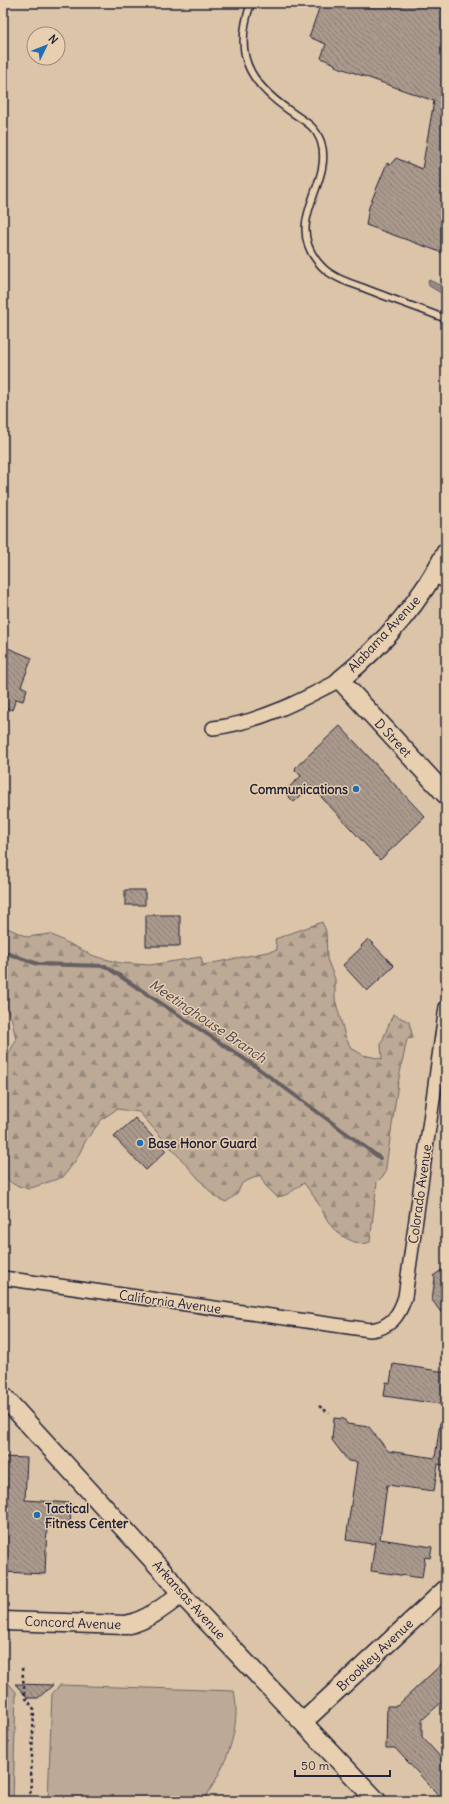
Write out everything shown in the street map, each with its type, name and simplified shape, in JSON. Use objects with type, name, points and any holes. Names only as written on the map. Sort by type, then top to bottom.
[{"type":"street","name":"Alabama Avenue","points":[[213,728],[232,726],[292,705],[340,680],[384,639],[402,618],[439,582],[446,552]]},
{"type":"street","name":"D Street","points":[[340,680],[446,795]]},
{"type":"street","name":"Colorado Avenue","points":[[337,1326],[370,1330],[384,1327],[394,1320],[402,1305],[446,1007]]},
{"type":"street","name":"California Avenue","points":[[3,1278],[337,1326]]},
{"type":"street","name":"Arkansas Avenue","points":[[3,1396],[168,1577],[181,1594],[377,1801]]},
{"type":"street","name":"Brookley Avenue","points":[[303,1722],[446,1589]]},
{"type":"street","name":"Concord Avenue","points":[[3,1620],[126,1625],[139,1622],[149,1617],[181,1594]]},
{"type":"lane","points":[[251,3],[244,38],[246,55],[252,76],[271,98],[304,119],[317,132],[323,150],[322,168],[305,220],[306,234],[311,252],[321,266],[338,278],[446,319]]},
{"type":"path","points":[[319,1406],[329,1413]]},
{"type":"path","points":[[22,1668],[24,1697],[34,1709],[30,1801]]},
{"type":"green space","points":[[322,922],[326,931],[327,959],[335,979],[335,999],[345,1036],[351,1048],[363,1055],[382,1059],[381,1044],[393,1014],[409,1022],[413,1038],[407,1039],[398,1083],[385,1174],[377,1182],[370,1242],[358,1243],[350,1240],[333,1228],[304,1183],[289,1193],[277,1197],[265,1185],[260,1175],[242,1183],[237,1194],[226,1202],[215,1197],[139,1112],[117,1109],[102,1119],[86,1140],[76,1160],[63,1177],[28,1189],[13,1184],[3,1175],[3,1059],[7,1057],[16,1040],[12,1020],[3,1001],[3,926],[27,937],[50,934],[94,956],[120,963],[150,965],[201,957],[203,965],[277,950],[275,939]]},
{"type":"green space","points":[[3,1684],[9,1684],[16,1692],[13,1801],[3,1801]]},
{"type":"green space","points":[[60,1685],[234,1691],[236,1719],[234,1733],[225,1761],[203,1801],[48,1801],[52,1694]]},
{"type":"shaded area","points":[[429,280],[446,288],[446,296],[429,286]]},
{"type":"building","points":[[321,3],[427,3],[446,10],[446,251],[444,250],[443,253],[366,225],[369,207],[387,163],[390,165],[396,158],[422,169],[434,101],[335,66],[335,64],[321,58],[326,44],[309,37]]},
{"type":"building","points":[[3,646],[32,658],[21,686],[27,689],[23,701],[16,699],[12,710],[3,707]]},
{"type":"building","name":"Communications","points":[[340,726],[425,817],[380,860],[311,786],[294,802],[284,792],[301,776],[295,770],[296,767]]},
{"type":"building","points":[[125,890],[145,890],[145,905],[125,905]]},
{"type":"building","points":[[146,915],[180,915],[180,946],[146,946]]},
{"type":"building","points":[[368,939],[394,966],[367,991],[343,965],[362,947],[361,946]]},
{"type":"building","name":"Base Honor Guard","points":[[135,1118],[166,1151],[146,1170],[114,1137]]},
{"type":"building","points":[[446,1267],[446,1319],[432,1300],[435,1278],[433,1276]]},
{"type":"building","points":[[393,1364],[446,1372],[446,1405],[384,1396],[386,1382],[390,1383]]},
{"type":"building","points":[[334,1418],[344,1419],[347,1424],[369,1427],[388,1451],[435,1458],[440,1423],[446,1423],[446,1466],[438,1464],[434,1491],[387,1485],[380,1539],[432,1547],[430,1558],[425,1557],[422,1578],[371,1571],[375,1542],[372,1544],[346,1540],[357,1462],[348,1461],[332,1440]]},
{"type":"building","name":"Tactical Fitness Center","points":[[3,1457],[27,1458],[25,1500],[71,1503],[70,1528],[47,1526],[45,1574],[3,1572]]},
{"type":"building","points":[[446,1660],[446,1698],[422,1720],[422,1737],[446,1763],[446,1801],[444,1801],[395,1748],[386,1748],[387,1706],[397,1706]]},
{"type":"building","points":[[15,1684],[53,1685],[38,1698],[28,1698]]},
{"type":"waterway","name":"Meetinghouse Branch","points":[[3,952],[38,964],[105,966],[255,1066],[380,1158]]},
{"type":"place","name":"Communications","points":[[356,789]]},
{"type":"place","name":"Base Honor Guard","points":[[140,1143]]},
{"type":"place","name":"Tactical Fitness Center","points":[[37,1515]]}]
